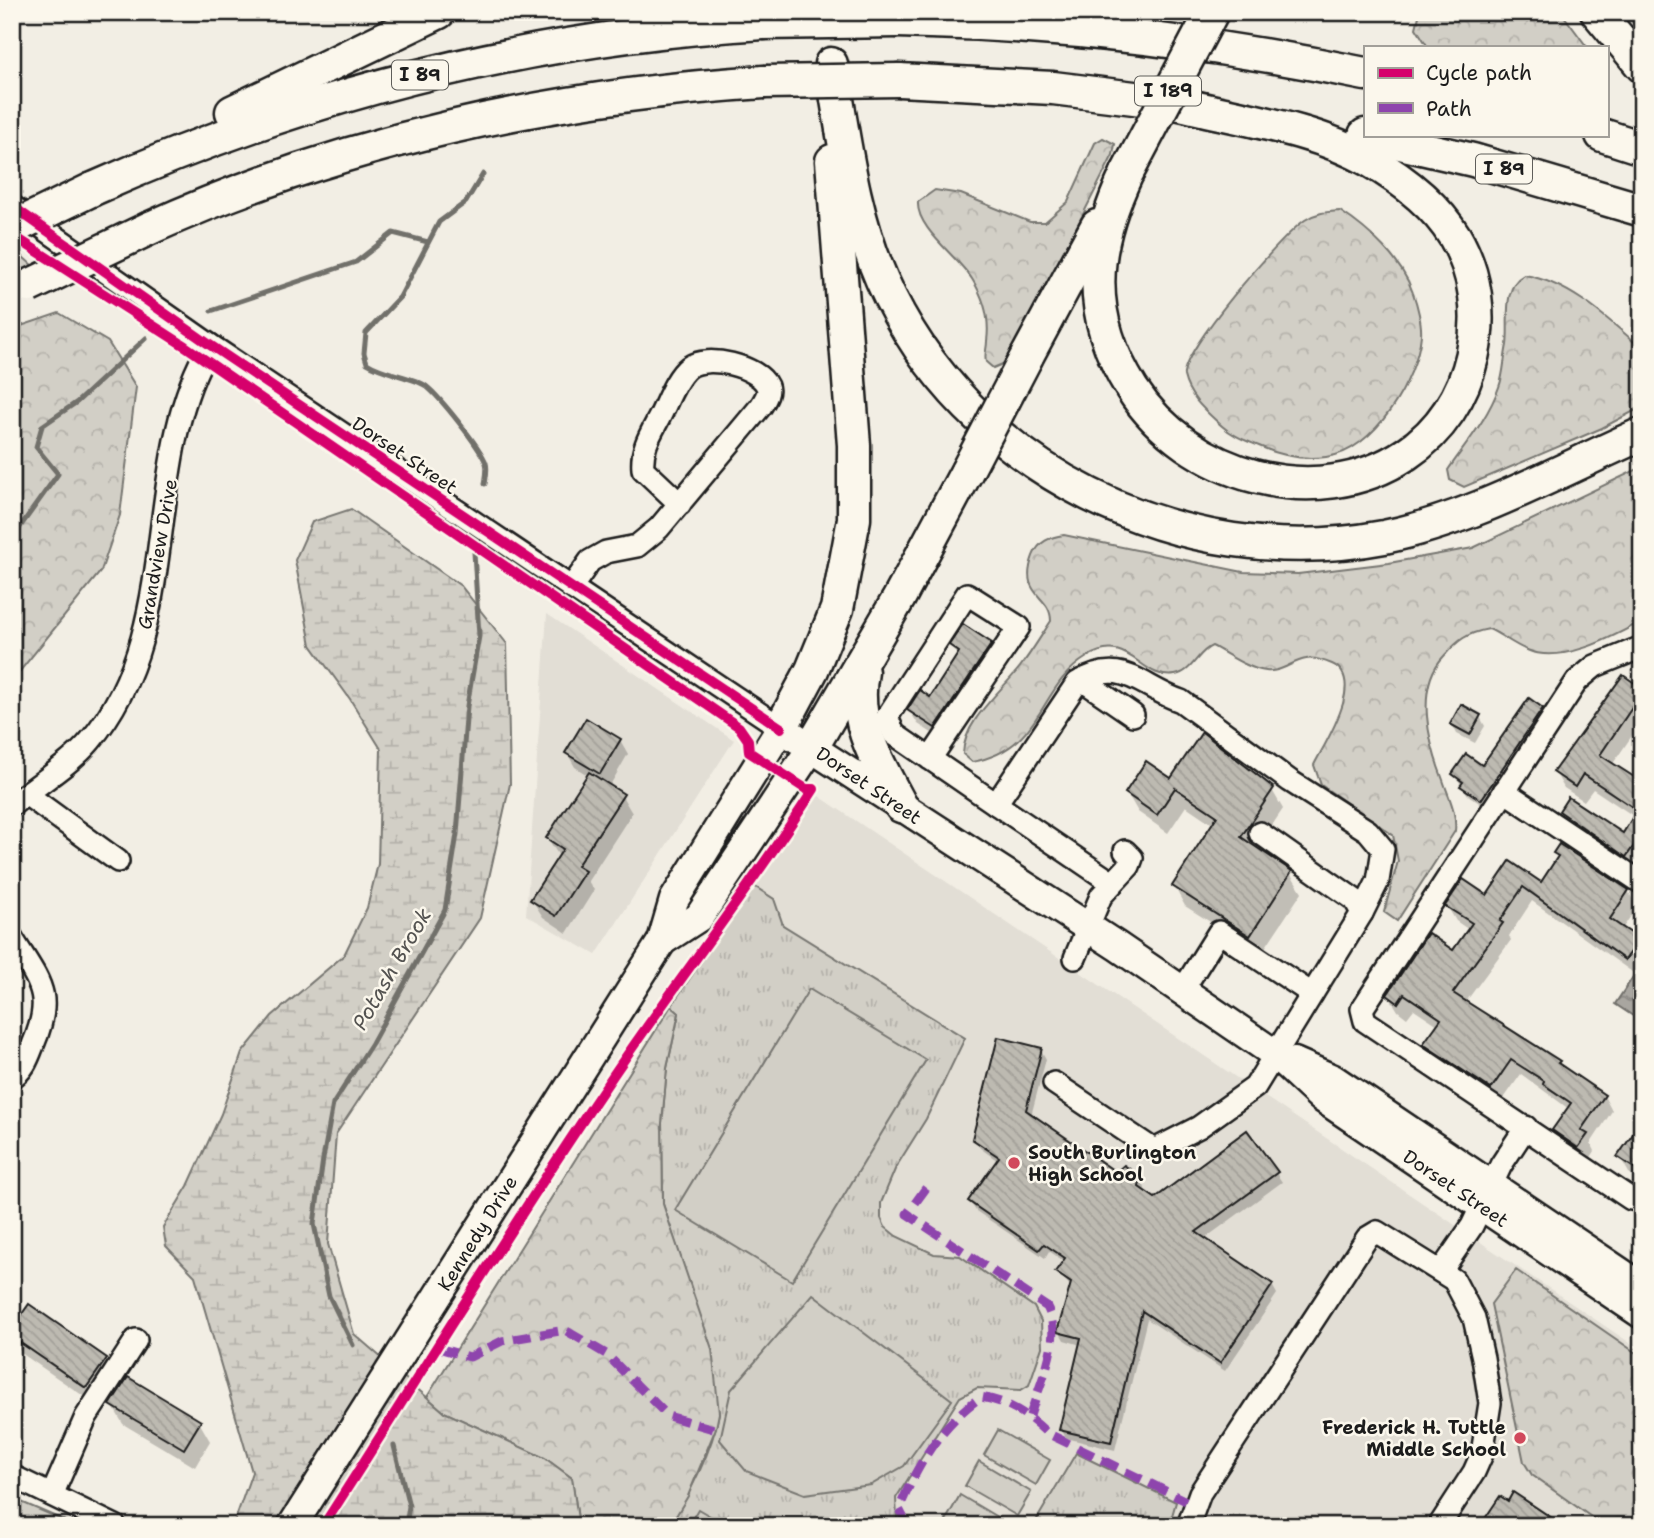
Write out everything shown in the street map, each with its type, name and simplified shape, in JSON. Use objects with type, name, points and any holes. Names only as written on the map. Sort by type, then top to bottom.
[{"type":"highway","points":[[93,188],[185,134],[439,12]]},
{"type":"highway","points":[[781,728],[812,670],[837,609],[854,519],[854,445],[833,190],[828,12]]},
{"type":"highway","name":"I 189","points":[[1127,173],[1212,12]]},
{"type":"highway","points":[[1597,12],[1642,66]]},
{"type":"highway","name":"I 89","points":[[12,228],[93,188],[263,121],[432,72],[592,41],[763,23],[898,21],[1121,35],[1245,52],[1364,74]]},
{"type":"highway","points":[[831,64],[853,186],[866,237],[883,282],[913,337],[959,396],[1002,437],[1069,485],[1110,506],[1171,527],[1230,540],[1286,545],[1356,541],[1440,522],[1642,434]]},
{"type":"highway","name":"I 89","points":[[21,291],[150,228],[292,173],[448,129],[628,95],[764,82],[899,80],[1041,87],[1172,102],[1364,135]]},
{"type":"highway","points":[[1127,173],[1111,210],[1100,250],[1097,280],[1100,313],[1109,344],[1132,388],[1150,414],[1184,445],[1212,461],[1259,478],[1293,482],[1328,481],[1362,474],[1393,462],[1420,443],[1444,418],[1470,369],[1477,314],[1468,265],[1443,219],[1400,180],[1348,149],[1309,136],[1172,102]]},
{"type":"highway","name":"I 89","points":[[1369,136],[1473,160],[1642,210]]},
{"type":"highway","points":[[1605,136],[1642,148]]},
{"type":"highway","points":[[812,747],[869,651],[1127,173]]},
{"type":"highway","points":[[869,651],[861,681],[859,714],[865,735],[901,806]]},
{"type":"main road","name":"Dorset Street","points":[[781,728],[1182,991],[1275,1055],[1321,1097],[1642,1287]]},
{"type":"main road","name":"Kennedy Drive","points":[[292,1526],[662,941],[674,900],[781,728]]},
{"type":"main road","name":"Kennedy Drive","points":[[662,941],[699,917],[812,747]]},
{"type":"main road","name":"Dorset Street","points":[[1487,1196],[1642,1314]]},
{"type":"street","name":"Dorset Street","points":[[12,206],[210,345],[781,728]]},
{"type":"street","name":"Grandview Drive","points":[[19,799],[90,742],[121,692],[143,637],[159,562],[177,424],[198,366],[210,345]]},
{"type":"street","points":[[572,587],[590,561],[606,552],[637,546],[659,528],[680,504],[761,407],[767,395],[766,386],[756,375],[719,360],[704,361],[688,368],[676,386],[642,455],[643,468],[680,504]]},
{"type":"street","points":[[930,759],[1019,627],[967,594],[887,717],[894,734],[930,759],[1111,882]]},
{"type":"street","points":[[1642,647],[1610,658],[1584,674],[1362,1009],[1365,1021],[1631,1199],[1642,1201]]},
{"type":"street","points":[[996,804],[1077,683],[1095,672],[1120,671],[1160,694],[1181,701],[1290,781],[1368,831],[1383,849],[1378,881],[1362,913],[1255,1087],[1199,1127],[1154,1150],[1054,1083]]},
{"type":"street","points":[[1082,680],[1133,715]]},
{"type":"street","points":[[1504,791],[1642,883]]},
{"type":"street","points":[[19,799],[118,861]]},
{"type":"street","points":[[1260,833],[1355,900],[1362,913]]},
{"type":"street","points":[[1075,958],[1086,926],[1111,882],[1129,866],[1132,858],[1125,851]]},
{"type":"street","points":[[1182,991],[1219,932],[1312,994]]},
{"type":"street","points":[[12,938],[39,982],[46,1005],[42,1025],[25,1065],[12,1077]]},
{"type":"street","points":[[1441,1271],[1526,1128]]},
{"type":"street","points":[[1188,1526],[1200,1493],[1367,1238],[1377,1232],[1454,1280],[1465,1296],[1474,1318],[1490,1404],[1482,1454],[1474,1472],[1439,1526]]},
{"type":"street","points":[[52,1495],[86,1417],[136,1340]]},
{"type":"street","points":[[12,1476],[115,1526]]},
{"type":"shaded area","points":[[547,614],[734,740],[596,955],[526,915]]},
{"type":"shaded area","name":"South Burlington High School","points":[[819,796],[1642,1351],[1642,1526],[670,1526],[688,1496],[679,1013],[671,1006]]},
{"type":"green space","points":[[1420,12],[1561,12],[1586,46],[1427,46],[1416,28]]},
{"type":"green space","points":[[1103,138],[1115,144],[1113,155],[1014,351],[1005,363],[993,368],[985,359],[988,325],[980,294],[965,270],[923,222],[918,202],[935,190],[961,194],[1030,222],[1045,222],[1068,202],[1095,143]]},
{"type":"green space","points":[[1340,211],[1383,247],[1408,281],[1421,325],[1418,353],[1402,392],[1390,411],[1361,442],[1344,452],[1326,457],[1309,458],[1283,454],[1235,435],[1205,410],[1186,384],[1184,376],[1187,363],[1214,320],[1293,230],[1309,217]]},
{"type":"green space","points":[[12,247],[33,266],[12,279]]},
{"type":"green space","points":[[1524,275],[1541,279],[1572,293],[1601,313],[1640,347],[1642,407],[1602,428],[1464,487],[1450,480],[1448,470],[1483,420],[1499,387],[1507,345],[1509,297],[1512,288]]},
{"type":"green space","points":[[59,313],[108,342],[136,387],[120,515],[101,571],[12,681],[12,329]]},
{"type":"green space","points":[[1642,467],[1642,621],[1586,647],[1556,654],[1527,650],[1489,629],[1459,641],[1435,669],[1429,683],[1427,699],[1429,733],[1454,811],[1455,831],[1397,921],[1384,912],[1398,861],[1393,835],[1321,785],[1314,765],[1334,727],[1345,697],[1346,683],[1342,672],[1332,664],[1309,659],[1277,670],[1259,670],[1212,646],[1181,673],[1163,675],[1124,653],[1114,650],[1101,651],[1087,657],[1071,670],[1058,684],[1027,731],[1014,744],[996,755],[972,762],[963,754],[965,742],[976,718],[1020,667],[1051,621],[1050,612],[1029,580],[1029,569],[1035,551],[1050,539],[1064,535],[1243,572],[1298,574],[1389,563],[1473,548]]},
{"type":"green space","points":[[351,509],[461,586],[507,644],[510,784],[480,918],[336,1134],[328,1244],[354,1334],[444,1412],[545,1458],[572,1478],[579,1526],[233,1526],[252,1472],[195,1276],[166,1246],[163,1227],[188,1186],[221,1114],[242,1053],[272,1016],[344,955],[367,908],[378,864],[381,749],[350,699],[311,645],[295,560],[312,522]]},
{"type":"green space","points":[[754,886],[774,899],[783,925],[965,1038],[926,1119],[896,1167],[881,1203],[881,1218],[885,1227],[896,1236],[934,1254],[960,1256],[1034,1307],[1041,1321],[1042,1347],[1029,1385],[1021,1390],[977,1388],[960,1397],[896,1498],[897,1520],[901,1526],[670,1526],[706,1457],[719,1413],[682,1262],[663,1204],[662,1123],[667,1068],[679,1013],[671,1006]]},
{"type":"green space","points":[[809,989],[926,1060],[792,1281],[675,1210]]},
{"type":"green space","points":[[671,1006],[679,1013],[667,1068],[662,1123],[663,1204],[712,1349],[719,1413],[716,1428],[688,1496],[670,1526],[579,1526],[572,1478],[545,1458],[444,1412],[427,1397]]},
{"type":"green space","points":[[1516,1270],[1642,1357],[1642,1526],[1604,1526],[1532,1475],[1524,1462],[1491,1304]]},
{"type":"green space","points":[[813,1294],[952,1400],[904,1466],[871,1485],[805,1494],[746,1471],[720,1440],[731,1390]]},
{"type":"green space","points":[[998,1430],[1050,1460],[1036,1485],[984,1455]]},
{"type":"green space","points":[[1076,1453],[1176,1502],[1169,1526],[1033,1526]]},
{"type":"green space","points":[[979,1461],[1031,1492],[1017,1516],[965,1486]]},
{"type":"green space","points":[[960,1495],[1012,1526],[956,1526],[946,1520]]},
{"type":"green space","points":[[12,1498],[77,1526],[12,1526]]},
{"type":"green space","points":[[698,1509],[727,1526],[688,1526]]},
{"type":"water","points":[[1635,974],[1642,979],[1642,1022],[1615,1004]]},
{"type":"building","points":[[963,624],[992,643],[935,728],[907,710],[920,690],[930,697],[959,652],[949,645]]},
{"type":"building","points":[[1623,675],[1642,688],[1642,693],[1600,755],[1642,782],[1642,834],[1626,857],[1559,811],[1568,797],[1623,833],[1637,810],[1583,774],[1575,787],[1553,772]]},
{"type":"building","points":[[1529,698],[1543,708],[1481,800],[1460,786],[1463,782],[1452,774],[1466,754],[1482,765]]},
{"type":"building","points":[[1461,704],[1481,715],[1470,735],[1450,724]]},
{"type":"building","points":[[586,718],[621,739],[600,774],[565,753]]},
{"type":"building","points":[[1202,732],[1274,788],[1241,837],[1292,871],[1250,936],[1172,886],[1217,816],[1175,788],[1157,815],[1125,793],[1146,761],[1171,778]]},
{"type":"building","points":[[589,772],[624,794],[577,866],[585,871],[556,916],[530,900],[563,849],[546,838]]},
{"type":"building","points":[[1559,844],[1629,890],[1610,919],[1640,939],[1625,960],[1523,887],[1500,921],[1503,923],[1453,993],[1560,1061],[1558,1063],[1605,1095],[1581,1130],[1588,1134],[1578,1148],[1552,1130],[1571,1103],[1543,1084],[1544,1081],[1511,1060],[1491,1089],[1423,1044],[1441,1019],[1404,994],[1398,1003],[1387,995],[1428,933],[1453,950],[1472,923],[1445,906],[1463,879],[1487,895],[1510,861],[1541,882],[1558,856],[1553,853]]},
{"type":"building","points":[[998,1037],[1042,1048],[1026,1110],[1116,1172],[1124,1165],[1141,1177],[1139,1187],[1155,1198],[1247,1130],[1278,1172],[1196,1232],[1273,1284],[1220,1363],[1142,1311],[1111,1442],[1059,1430],[1081,1338],[1057,1332],[1071,1283],[1055,1272],[1065,1258],[1044,1244],[1039,1250],[968,1201],[999,1157],[972,1139]]},
{"type":"building","points":[[1642,1121],[1642,1173],[1617,1157]]},
{"type":"building","points":[[29,1304],[107,1358],[86,1388],[12,1337],[12,1328]]},
{"type":"building","points":[[128,1377],[201,1421],[184,1449],[110,1405]]},
{"type":"building","points":[[1513,1492],[1564,1526],[1480,1526],[1500,1496],[1508,1501]]},
{"type":"waterway","name":"Potash Brook","points":[[483,174],[466,202],[439,222],[400,297],[366,333],[364,353],[367,363],[421,383],[440,400],[486,463],[485,484]]},
{"type":"waterway","points":[[211,311],[356,262],[393,233],[428,242]]},
{"type":"waterway","points":[[12,538],[58,474],[36,447],[42,426],[77,402],[146,338]]},
{"type":"waterway","name":"Potash Brook","points":[[353,1345],[329,1296],[314,1224],[323,1159],[333,1104],[372,1043],[445,910],[457,834],[467,706],[479,636],[474,552]]},
{"type":"waterway","name":"Potash Brook","points":[[394,1446],[409,1506],[406,1526]]},
{"type":"marked path","points":[[926,1188],[907,1214],[1047,1307],[1052,1319],[1051,1347],[1030,1416]]},
{"type":"marked path","points":[[438,1348],[470,1357],[502,1341],[565,1330],[606,1354],[668,1416],[717,1430]]},
{"type":"marked path","points":[[908,1526],[899,1509],[922,1461],[942,1433],[981,1397],[1009,1406],[1047,1433],[1186,1501]]},
{"type":"cycle path","points":[[12,206],[210,345],[781,728]]},
{"type":"cycle path","points":[[12,235],[185,346],[739,727],[748,740],[749,752],[806,789],[814,789],[568,1143],[323,1526]]},
{"type":"place","name":"South Burlington High School","points":[[1014,1163]]},
{"type":"place","name":"Frederick H. Tuttle Middle School","points":[[1520,1438]]}]
